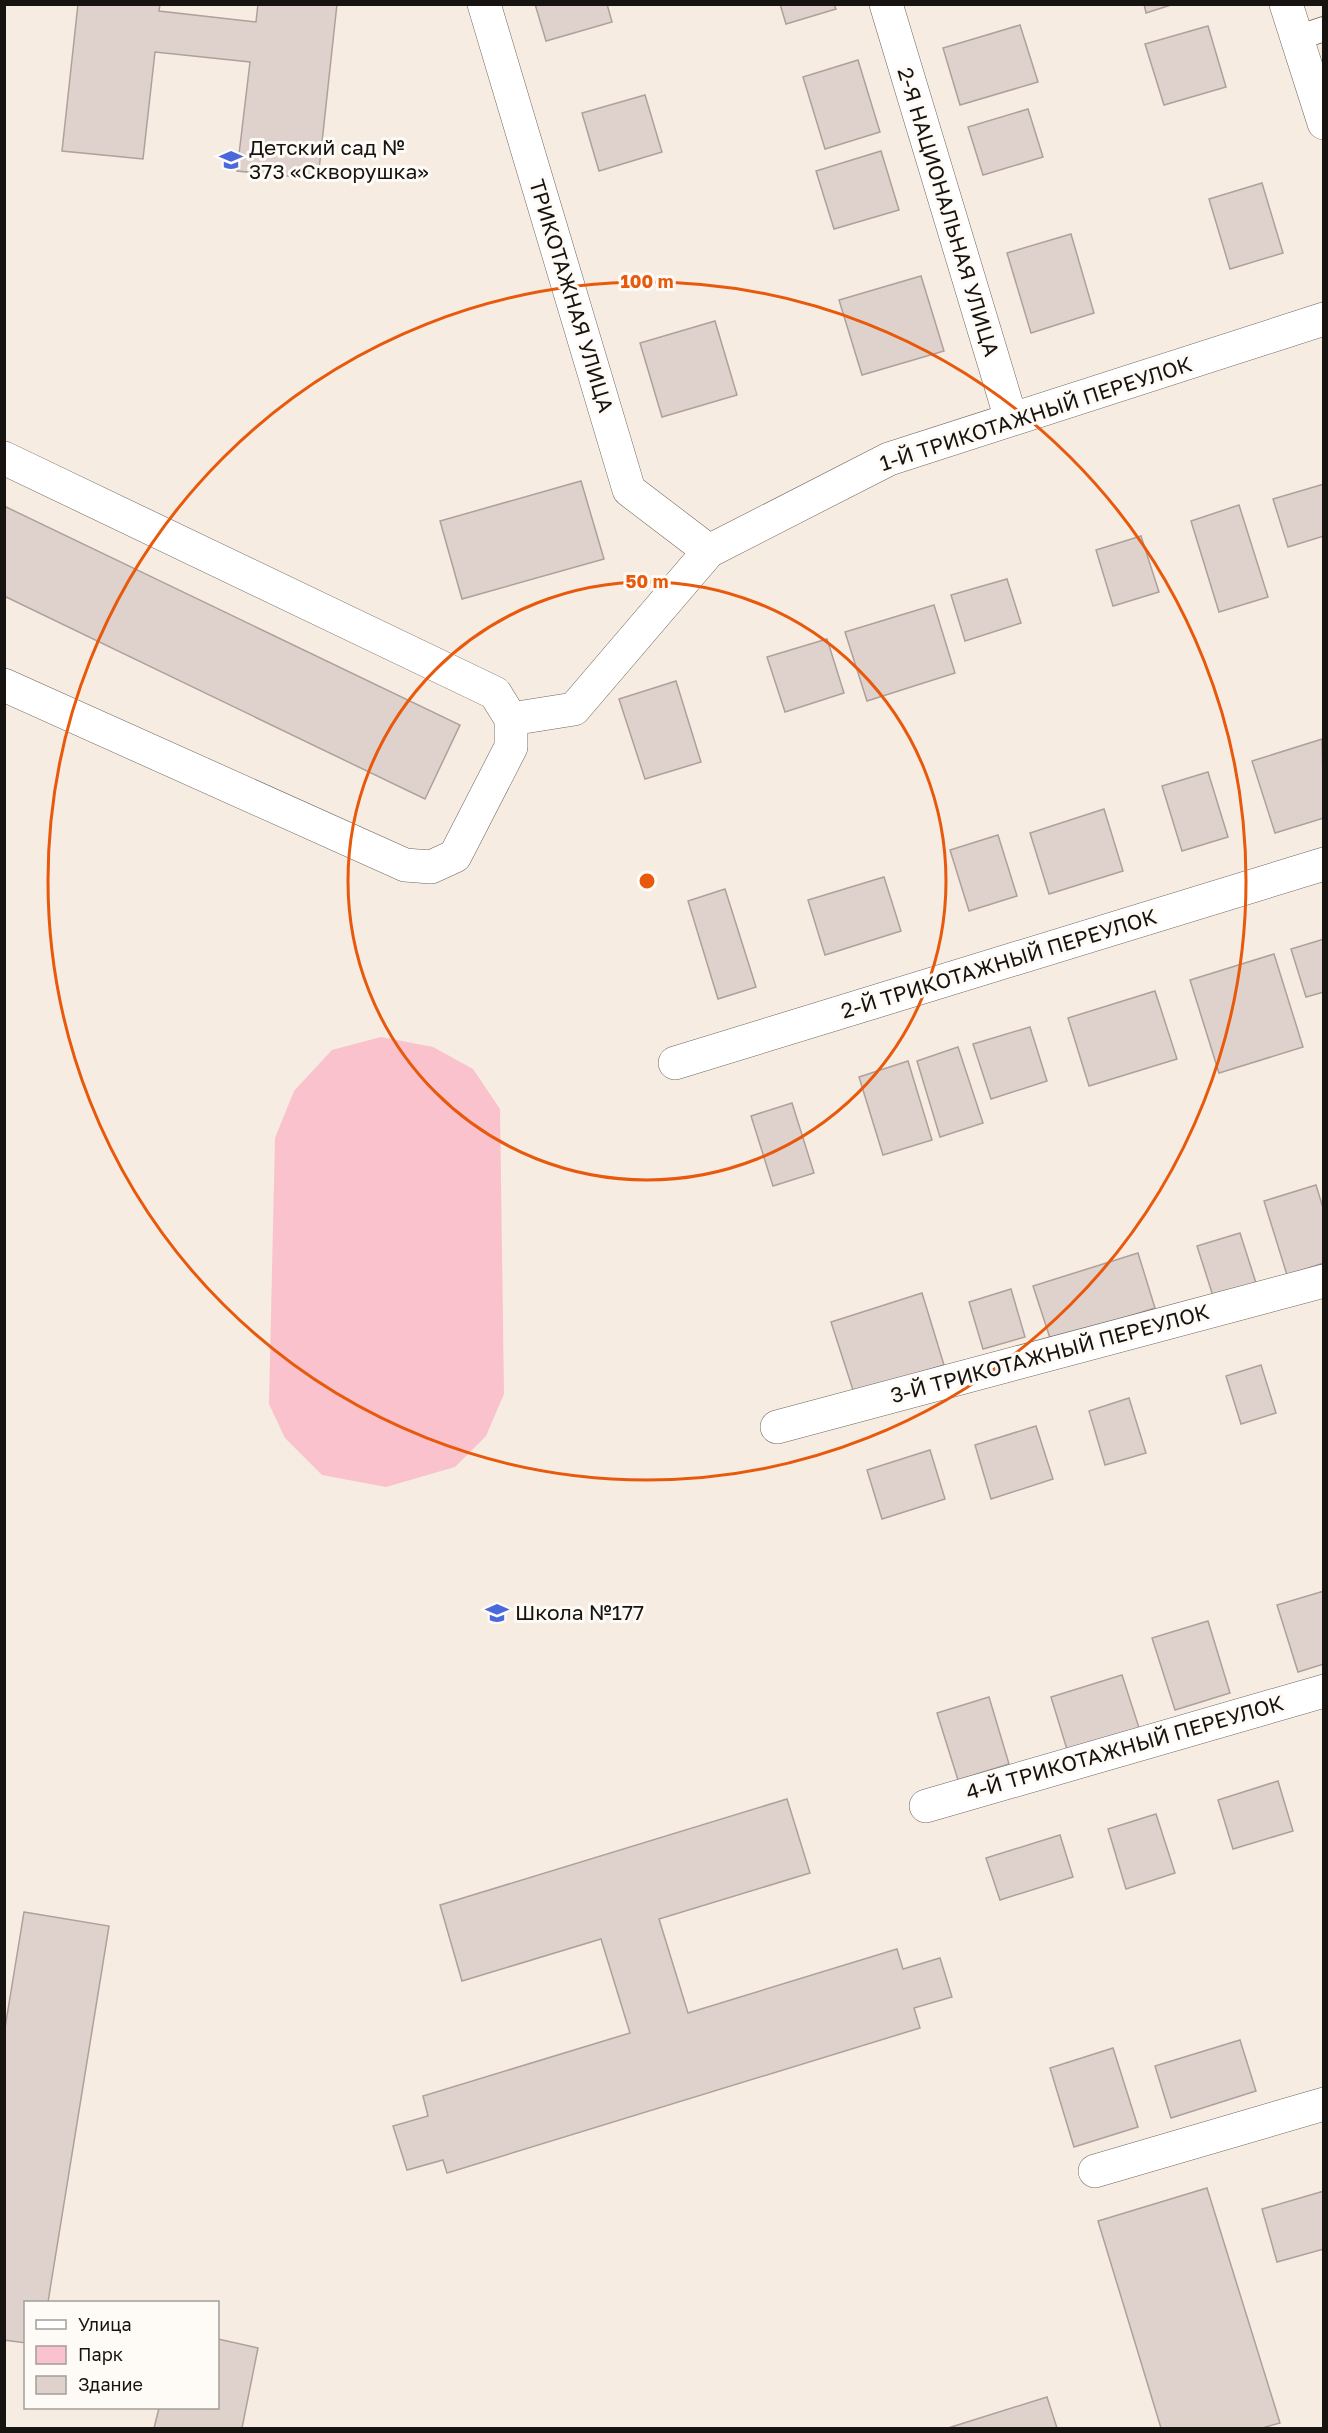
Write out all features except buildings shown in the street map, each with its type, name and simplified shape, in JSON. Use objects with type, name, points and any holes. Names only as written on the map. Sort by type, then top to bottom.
[{"type":"street","name":"ТРИКОТАЖНАЯ УЛИЦА","points":[[484,4],[629,490],[709,551]]},
{"type":"street","name":"2-Я НАЦИОНАЛЬНАЯ УЛИЦА","points":[[886,4],[1011,419]]},
{"type":"street","points":[[1286,4],[1310,33],[1323,123]]},
{"type":"street","name":"1-Й ТРИКОТАЖНЫЙ ПЕРЕУЛОК","points":[[511,719],[574,709],[709,551],[889,459],[1323,319]]},
{"type":"street","points":[[4,458],[495,693],[511,719],[511,747],[455,856],[431,867],[405,865],[4,685]]},
{"type":"street","name":"2-Й ТРИКОТАЖНЫЙ ПЕРЕУЛОК","points":[[675,1063],[1323,864]]},
{"type":"street","name":"3-Й ТРИКОТАЖНЫЙ ПЕРЕУЛОК","points":[[777,1427],[1323,1281]]},
{"type":"street","name":"4-Й ТРИКОТАЖНЫЙ ПЕРЕУЛОК","points":[[926,1806],[1323,1691]]},
{"type":"street","points":[[1095,2171],[1323,2104]]},
{"type":"green space","points":[[381,1037],[433,1047],[473,1069],[500,1109],[504,1394],[486,1436],[455,1467],[386,1487],[322,1475],[285,1438],[269,1404],[275,1138],[294,1091],[332,1050]]},
{"type":"place","name":"Детский сад № 373 «Скворушка»","points":[[231,160]]},
{"type":"place","name":"Школа №177","points":[[497,1613]]}]
